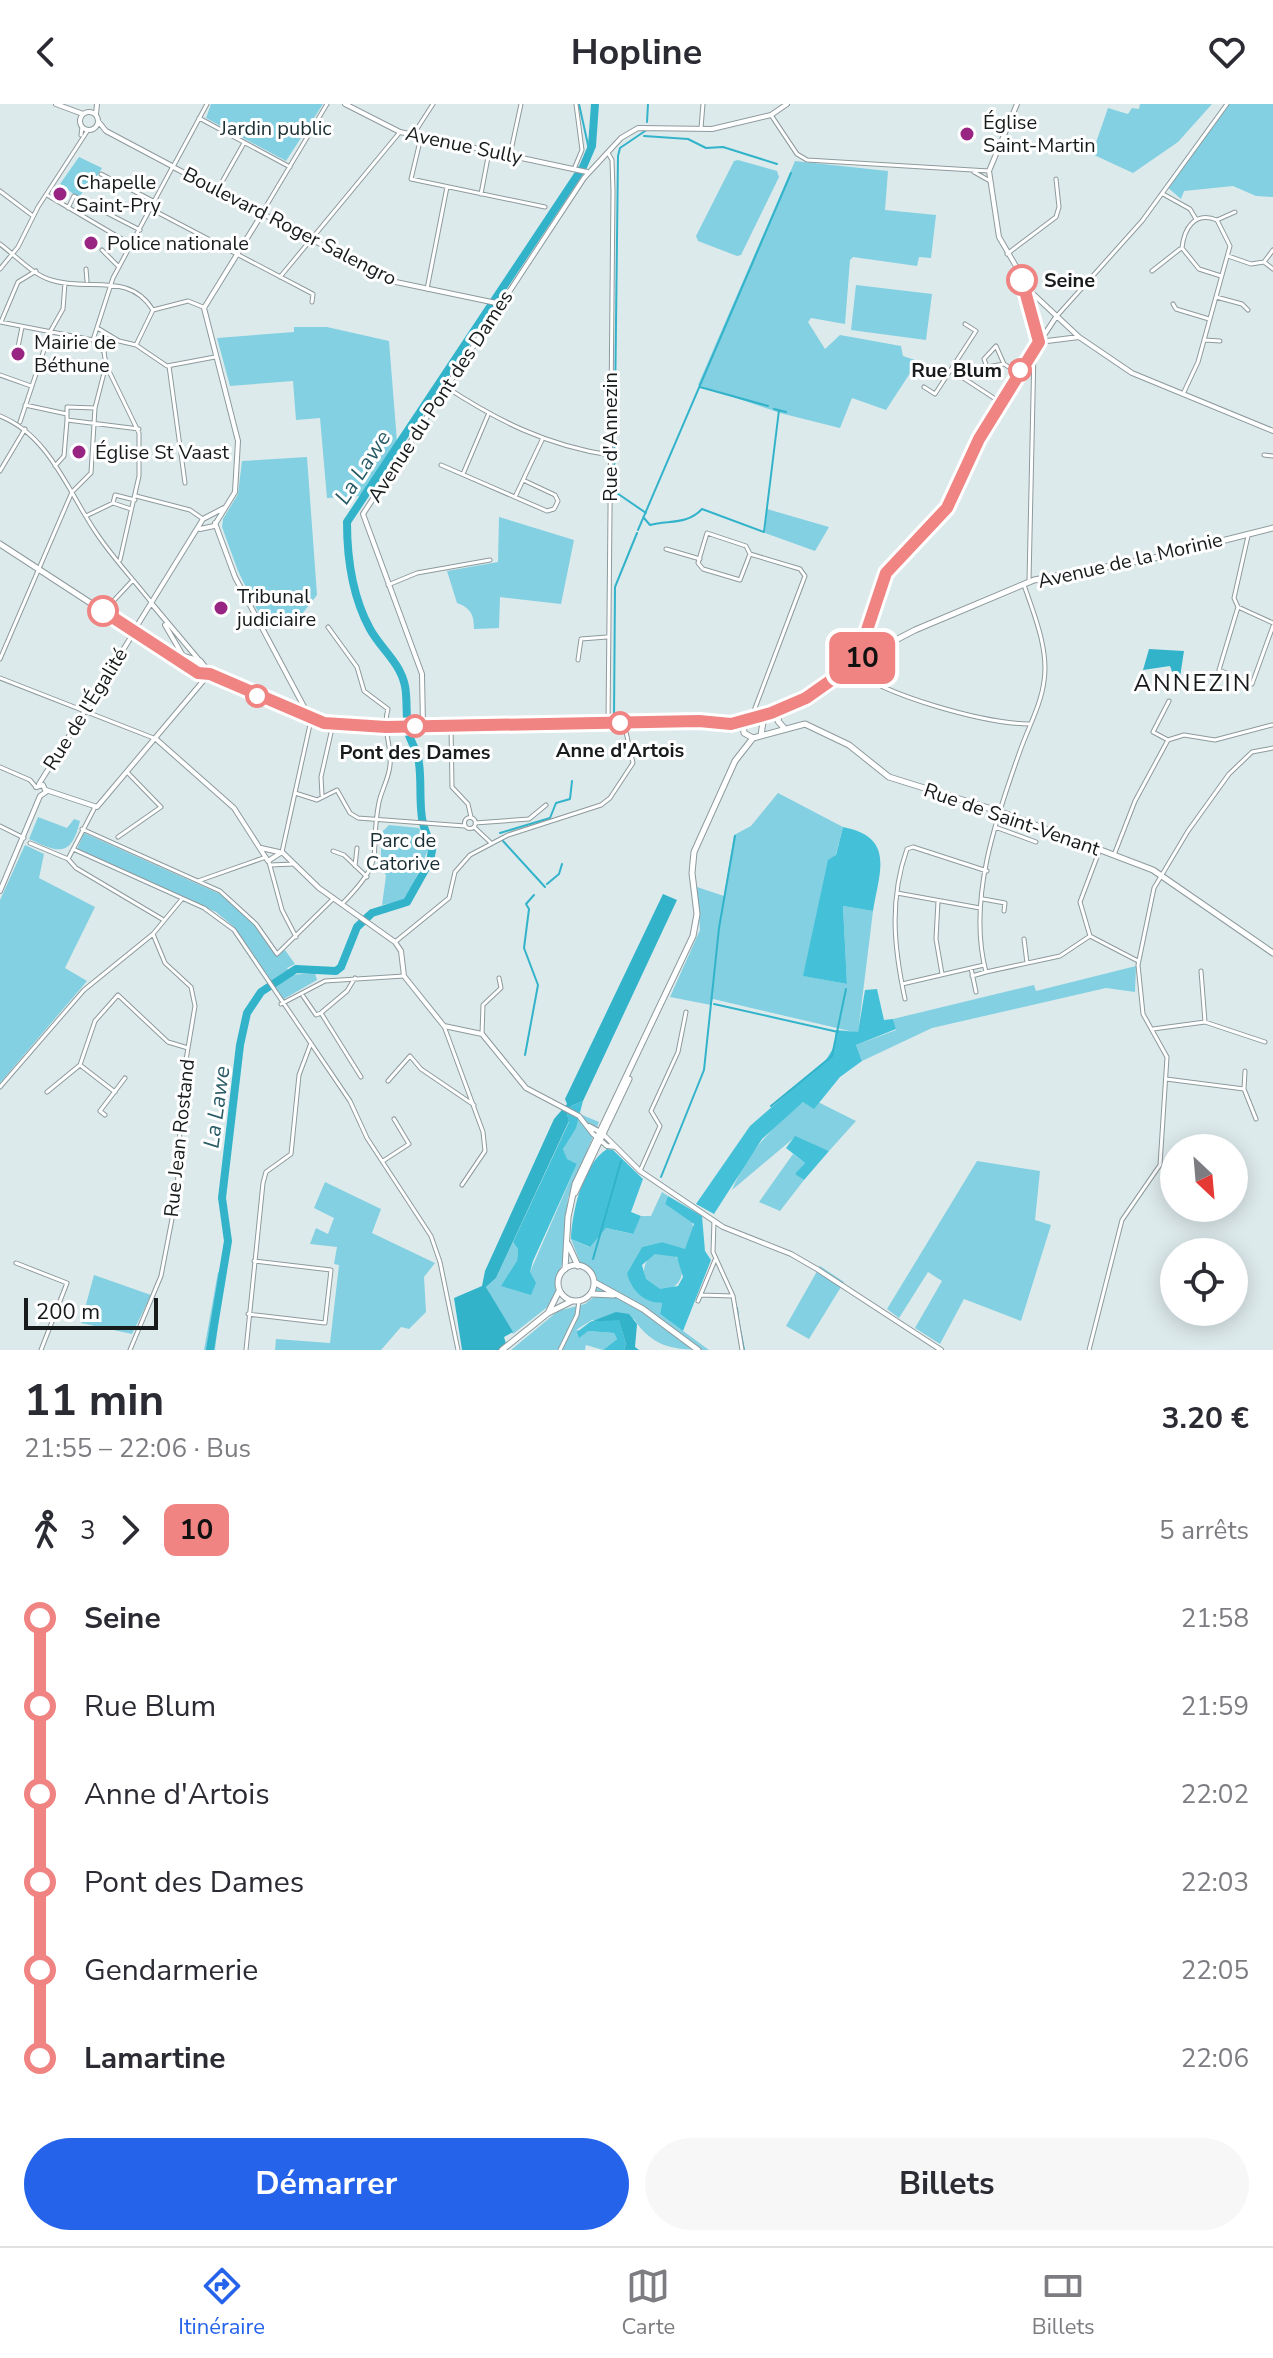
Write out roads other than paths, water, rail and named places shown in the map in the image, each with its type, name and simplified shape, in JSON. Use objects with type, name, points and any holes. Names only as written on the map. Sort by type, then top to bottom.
[{"type":"main road","name":"Avenue de la Morinie","points":[[771,713],[806,698],[867,655],[925,626],[1026,584],[1150,559],[1273,528]]},
{"type":"main road","points":[[0,544],[190,669],[210,674],[311,720],[386,727],[624,726],[699,721],[731,724],[771,713]]},
{"type":"main road","points":[[164,651],[200,661],[210,674]]},
{"type":"main road","points":[[780,709],[778,721],[782,729]]},
{"type":"main road","points":[[743,747],[761,735],[771,713]]},
{"type":"main road","points":[[754,716],[764,724]]},
{"type":"main road","points":[[548,1313],[559,1291],[559,1277],[565,1269],[570,1204],[693,936],[697,914],[692,873],[694,852],[743,747],[743,722]]},
{"type":"main road","points":[[731,724],[753,738]]},
{"type":"main road","name":"Rue de Saint-Venant","points":[[764,724],[782,729]]},
{"type":"main road","name":"Rue de Saint-Venant","points":[[761,735],[799,724],[817,728],[862,754],[889,777],[998,811],[1160,874],[1273,953]]},
{"type":"main road","points":[[570,1204],[586,1173],[606,1118],[636,1058]]},
{"type":"main road","points":[[567,1239],[578,1266],[590,1273],[594,1282],[643,1309],[687,1347],[698,1350]]},
{"type":"main road","points":[[565,1269],[578,1266]]},
{"type":"main road","points":[[591,1294],[594,1282]]},
{"type":"main road","points":[[559,1291],[572,1301]]},
{"type":"main road","points":[[502,1350],[548,1313],[572,1301],[579,1301],[591,1294],[615,1295]]},
{"type":"street","points":[[56,104],[74,114],[81,125],[91,130],[106,131]]},
{"type":"street","points":[[81,139],[81,125],[86,113],[97,104]]},
{"type":"street","points":[[0,269],[13,253],[81,139],[91,130],[97,119],[97,104]]},
{"type":"street","points":[[93,340],[119,267],[207,104]]},
{"type":"street","points":[[200,529],[212,525],[227,507],[236,484],[238,438],[204,308],[327,104]]},
{"type":"street","name":"Avenue Sully","points":[[345,104],[400,132],[586,172]]},
{"type":"street","points":[[413,135],[433,104]]},
{"type":"street","points":[[510,156],[521,104]]},
{"type":"street","points":[[575,170],[582,150],[576,104]]},
{"type":"street","points":[[701,130],[703,104]]},
{"type":"street","points":[[787,104],[771,115],[797,154],[807,160],[974,172],[989,176]]},
{"type":"street","points":[[1017,104],[989,176],[999,237],[1023,281],[1079,337],[1132,373],[1273,431]]},
{"type":"street","points":[[860,660],[886,573],[947,508],[1000,402],[1018,373],[1056,317],[1163,194],[1227,104]]},
{"type":"street","points":[[74,114],[86,113],[97,119],[106,131]]},
{"type":"street","name":"Avenue du Pont des Dames","points":[[423,726],[422,674],[362,517],[586,172],[638,128],[701,130],[771,115]]},
{"type":"street","points":[[199,118],[290,167]]},
{"type":"street","name":"Boulevard Roger Salengro","points":[[106,131],[391,281],[500,304]]},
{"type":"street","points":[[280,277],[400,132]]},
{"type":"street","points":[[421,137],[411,179],[545,207]]},
{"type":"street","points":[[218,189],[244,143]]},
{"type":"street","points":[[481,194],[489,152]]},
{"type":"street","name":"Rue d'Annezin","points":[[607,152],[612,160],[613,191],[608,724]]},
{"type":"street","points":[[974,172],[989,176]]},
{"type":"street","points":[[101,174],[155,202]]},
{"type":"street","points":[[1007,254],[1056,217],[1059,207],[1056,179]]},
{"type":"street","points":[[427,289],[447,187]]},
{"type":"street","points":[[0,191],[33,216]]},
{"type":"street","points":[[1163,194],[1190,209],[1196,219]]},
{"type":"street","points":[[47,195],[132,245]]},
{"type":"street","points":[[67,209],[74,196],[140,230]]},
{"type":"street","points":[[151,209],[313,294],[312,302]]},
{"type":"street","points":[[1217,220],[1235,212]]},
{"type":"street","points":[[1183,394],[1204,340],[1228,256],[1228,239],[1217,220],[1209,217],[1196,219],[1183,235],[1182,248],[1199,269],[1221,276]]},
{"type":"street","points":[[0,244],[48,279],[111,285],[138,293],[153,310]]},
{"type":"street","points":[[1152,271],[1182,248]]},
{"type":"street","points":[[102,250],[119,267]]},
{"type":"street","points":[[1228,256],[1251,264],[1264,262],[1273,250]]},
{"type":"street","points":[[1264,262],[1273,269]]},
{"type":"street","points":[[86,269],[87,283]]},
{"type":"street","points":[[36,270],[18,282],[0,322],[93,340],[102,350],[106,365],[139,429],[136,498],[120,560]]},
{"type":"street","points":[[13,275],[18,282]]},
{"type":"street","points":[[1023,281],[1027,310],[1039,342]]},
{"type":"street","points":[[19,424],[50,332],[63,309],[65,283]]},
{"type":"street","points":[[1216,297],[1242,304],[1248,310]]},
{"type":"street","points":[[153,310],[192,301],[204,308]]},
{"type":"street","points":[[1173,304],[1209,319]]},
{"type":"street","points":[[136,345],[153,310]]},
{"type":"street","points":[[924,387],[935,394],[951,370],[976,331],[965,324]]},
{"type":"street","points":[[18,347],[22,326]]},
{"type":"street","points":[[99,329],[111,337],[136,345],[169,366],[216,356]]},
{"type":"street","points":[[1070,338],[1071,330]]},
{"type":"street","points":[[1039,342],[1079,337]]},
{"type":"street","points":[[1204,340],[1220,341]]},
{"type":"street","points":[[1004,364],[987,367],[984,359],[996,346],[1004,364],[1018,373]]},
{"type":"street","points":[[986,972],[980,947],[980,908],[998,811],[1044,685],[1045,666],[1026,584],[1034,350]]},
{"type":"street","points":[[0,659],[72,492],[91,473],[95,408],[106,365]]},
{"type":"street","points":[[169,366],[185,483]]},
{"type":"street","points":[[951,370],[1000,402]]},
{"type":"street","points":[[0,375],[31,386]]},
{"type":"street","points":[[446,387],[488,415],[542,440],[610,455]]},
{"type":"street","points":[[25,405],[67,414]]},
{"type":"street","points":[[55,466],[64,456],[67,407],[95,408]]},
{"type":"street","points":[[463,475],[488,415]]},
{"type":"street","points":[[0,416],[25,429],[55,466],[105,546],[120,560],[158,612],[200,661]]},
{"type":"street","points":[[67,420],[139,429]]},
{"type":"street","points":[[0,471],[25,429]]},
{"type":"street","points":[[515,497],[542,440]]},
{"type":"street","points":[[1264,455],[1273,456]]},
{"type":"street","points":[[441,465],[547,511],[556,505],[555,495],[523,480]]},
{"type":"street","points":[[113,503],[115,495],[177,506],[212,525],[218,532],[235,577],[311,720],[282,852],[268,861],[198,881]]},
{"type":"street","points":[[86,516],[113,503],[133,510]]},
{"type":"street","points":[[203,520],[227,507]]},
{"type":"street","points":[[209,515],[212,525]]},
{"type":"street","name":"Rue de l'Égalité","points":[[38,786],[203,520]]},
{"type":"street","points":[[750,554],[740,580],[703,569],[700,559],[707,533],[746,546],[750,554],[804,571],[800,591],[754,716]]},
{"type":"street","points":[[1238,607],[1219,670],[1252,684],[1273,625],[1238,607],[1234,598],[1249,533]]},
{"type":"street","points":[[666,549],[700,559]]},
{"type":"street","points":[[388,585],[417,573],[490,560]]},
{"type":"street","points":[[104,611],[133,580]]},
{"type":"street","points":[[158,612],[190,669]]},
{"type":"street","points":[[328,627],[354,661],[364,691],[388,709],[386,727],[391,763],[377,820],[378,849],[367,877],[342,904]]},
{"type":"street","points":[[578,660],[581,639],[609,637]]},
{"type":"street","points":[[862,645],[867,655]]},
{"type":"street","points":[[849,667],[906,695],[947,709],[1029,724]]},
{"type":"street","points":[[68,859],[94,809],[210,674]]},
{"type":"street","points":[[0,678],[156,739],[234,808],[268,861],[282,910],[296,937]]},
{"type":"street","points":[[1168,740],[1153,732],[1169,701]]},
{"type":"street","points":[[322,797],[321,777],[333,724]]},
{"type":"street","points":[[1114,855],[1135,801],[1168,740],[1184,735],[1215,740],[1272,725]]},
{"type":"street","points":[[451,726],[452,787],[468,804],[474,825],[490,842]]},
{"type":"street","points":[[395,942],[449,898],[460,863],[490,842],[606,803],[633,763],[624,726]]},
{"type":"street","points":[[1089,1350],[1122,1220],[1160,1165],[1167,1057],[1141,1007],[1138,963],[1154,888],[1196,819],[1244,757],[1273,748]]},
{"type":"street","points":[[0,767],[94,809]]},
{"type":"street","points":[[118,837],[161,807],[127,772]]},
{"type":"street","points":[[38,786],[40,796]]},
{"type":"street","points":[[0,891],[40,796],[46,790]]},
{"type":"street","points":[[295,793],[317,800],[337,790],[353,816],[426,825],[465,826],[529,819],[546,805]]},
{"type":"street","points":[[465,826],[464,820],[471,817]]},
{"type":"street","points":[[0,826],[24,838]]},
{"type":"street","points":[[995,827],[1036,842]]},
{"type":"street","points":[[81,831],[198,881],[231,899],[256,924],[277,954],[334,898]]},
{"type":"street","points":[[30,843],[68,859],[76,868],[162,919]]},
{"type":"street","points":[[74,847],[213,914],[234,930],[281,1004],[350,1101],[360,1126],[435,1243],[458,1350]]},
{"type":"street","points":[[905,999],[894,941],[897,893],[907,849],[913,847],[987,872]]},
{"type":"street","points":[[261,848],[282,852],[334,898],[395,942],[401,951],[404,976],[444,1026],[483,1132],[485,1151],[462,1185]]},
{"type":"street","points":[[355,866],[357,848]]},
{"type":"street","points":[[1100,849],[1080,902],[1090,936],[1138,963]]},
{"type":"street","points":[[333,851],[367,877]]},
{"type":"street","points":[[268,861],[294,864]]},
{"type":"street","points":[[897,893],[980,908]]},
{"type":"street","points":[[0,1087],[84,990],[153,934],[162,919],[182,899]]},
{"type":"street","points":[[983,899],[1005,903],[1004,911]]},
{"type":"street","points":[[938,901],[936,939],[942,974]]},
{"type":"street","name":"Rue Jean Rostand","points":[[130,1350],[161,1276],[177,1193],[180,1105],[194,991],[165,963],[153,934]]},
{"type":"street","points":[[972,976],[1060,956],[1090,936]]},
{"type":"street","points":[[1024,939],[1027,963]]},
{"type":"street","points":[[902,984],[984,965]]},
{"type":"street","points":[[971,968],[976,992]]},
{"type":"street","points":[[1201,971],[1205,1022]]},
{"type":"street","points":[[281,1004],[325,981],[404,976]]},
{"type":"street","points":[[303,996],[316,1015],[338,1001],[355,978]]},
{"type":"street","points":[[482,1034],[483,1005],[501,988],[499,978]]},
{"type":"street","points":[[47,1092],[80,1065],[95,1021],[118,995],[168,1042],[188,1048]]},
{"type":"street","points":[[640,1171],[660,1126],[651,1111],[678,1052],[686,1012]]},
{"type":"street","points":[[321,1013],[361,1077]]},
{"type":"street","points":[[1153,1029],[1205,1022],[1265,1042]]},
{"type":"street","points":[[444,1026],[482,1034],[526,1088],[573,1112],[640,1171],[714,1221],[804,1261],[941,1350]]},
{"type":"street","points":[[246,1350],[263,1183],[266,1172],[291,1154],[299,1075],[311,1043]]},
{"type":"street","points":[[388,1081],[410,1056],[421,1069],[474,1105]]},
{"type":"street","points":[[80,1065],[115,1092]]},
{"type":"street","points":[[1245,1071],[1244,1089],[1256,1119]]},
{"type":"street","points":[[105,1115],[100,1111],[125,1078]]},
{"type":"street","points":[[1166,1079],[1244,1089]]},
{"type":"street","points":[[383,1161],[409,1144],[394,1119]]},
{"type":"street","points":[[714,1221],[711,1241],[733,1296],[742,1350]]},
{"type":"street","points":[[698,1301],[716,1258]]},
{"type":"street","points":[[248,1314],[325,1323],[331,1270],[254,1261]]},
{"type":"street","points":[[16,1263],[67,1283],[41,1350]]},
{"type":"street","points":[[701,1295],[733,1296]]},
{"type":"street","points":[[560,1350],[577,1315],[579,1301]]},
{"type":"waterway","points":[[579,104],[590,154]]},
{"type":"waterway","name":"La Lawe","points":[[210,1350],[228,1241],[222,1198],[240,1045],[247,1013],[261,992],[296,969],[336,971],[341,967],[357,927],[372,913],[407,902],[430,861],[433,845],[427,836],[422,816],[419,763],[409,735],[403,677],[374,636],[359,604],[348,550],[347,522],[583,167],[592,146],[595,104]]},
{"type":"waterway","points":[[647,122],[648,104]]},
{"type":"waterway","points":[[646,513],[614,491],[618,156],[620,148],[648,129]]},
{"type":"waterway","points":[[644,136],[688,139],[706,148],[723,147],[777,164]]},
{"type":"waterway","points":[[638,530],[791,173]]},
{"type":"waterway","points":[[700,387],[768,406]]},
{"type":"waterway","points":[[774,409],[786,412]]},
{"type":"waterway","points":[[644,518],[650,525],[678,521],[690,518],[702,509],[764,532],[779,410]]},
{"type":"waterway","points":[[614,718],[615,587],[637,533]]},
{"type":"waterway","points":[[500,833],[550,818],[556,803],[570,799],[572,781]]},
{"type":"waterway","points":[[661,1177],[704,1070],[719,928],[735,836]]},
{"type":"waterway","points":[[503,841],[545,887]]},
{"type":"waterway","points":[[547,884],[559,874],[562,864]]},
{"type":"waterway","points":[[525,1055],[538,985],[524,948],[529,909],[526,904],[534,895]]},
{"type":"waterway","points":[[771,1106],[832,1056],[846,989]]},
{"type":"waterway","points":[[714,1004],[838,1032]]},
{"type":"waterway","points":[[593,1259],[621,1161]]},
{"type":"waterway","points":[[737,1308],[738,1317]]},
{"type":"waterway","points":[[738,1319],[744,1350]]},
{"type":"place","name":"Église Saint-Martin","points":[[967,134]]},
{"type":"place","name":"Chapelle Saint-Pry","points":[[60,194]]},
{"type":"place","name":"Police nationale","points":[[91,243]]},
{"type":"place","name":"Seine","points":[[1022,280]]},
{"type":"place","name":"Mairie de Béthune","points":[[18,354]]},
{"type":"place","name":"Rue Blum","points":[[1020,370]]},
{"type":"place","name":"Église St Vaast","points":[[79,452]]},
{"type":"place","name":"Tribunal judiciaire","points":[[221,608]]},
{"type":"place","name":"Anne d'Artois","points":[[620,723]]},
{"type":"place","name":"Pont des Dames","points":[[415,726]]},
{"type":"district","name":"ANNEZIN","points":[[1193,683]]},
{"type":"park label","name":"Jardin public","points":[[276,128]]},
{"type":"park label","name":"Parc de Catorive","points":[[403,852]]}]
